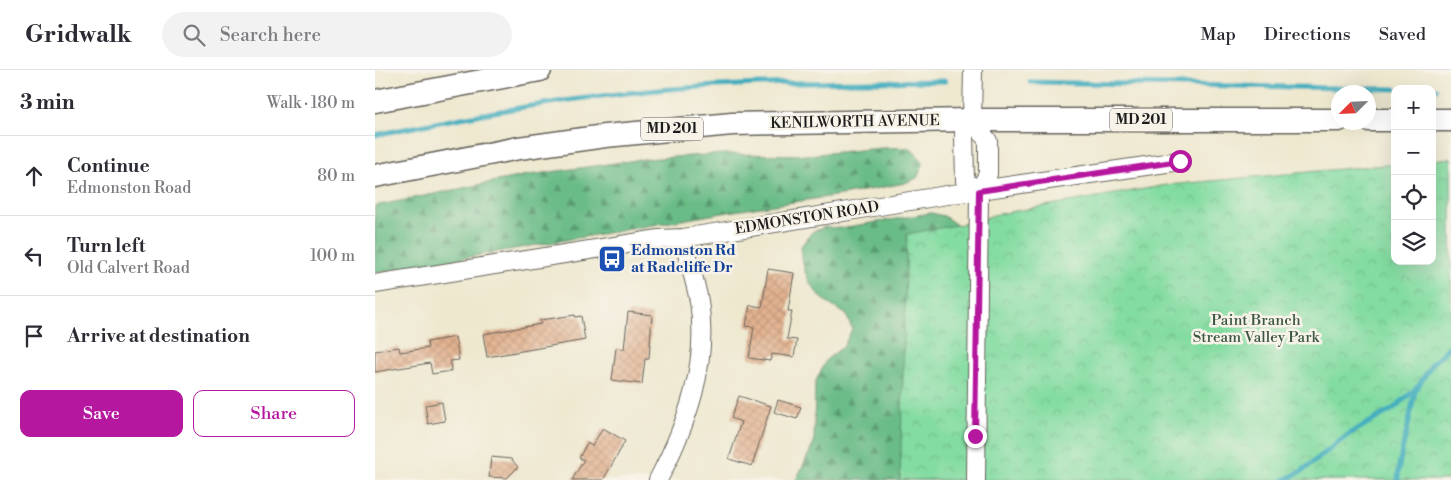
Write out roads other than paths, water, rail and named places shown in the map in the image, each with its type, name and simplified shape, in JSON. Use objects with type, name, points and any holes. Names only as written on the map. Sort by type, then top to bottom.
[{"type":"main road","points":[[375,101],[540,70]]},
{"type":"main road","name":"KENILWORTH AVENUE","points":[[375,176],[519,148],[645,132],[732,124],[972,120],[1331,120]]},
{"type":"main road","points":[[1376,120],[1391,120]]},
{"type":"main road","points":[[1436,120],[1451,120]]},
{"type":"street","points":[[973,70],[972,120],[963,134],[965,181],[979,191]]},
{"type":"street","points":[[972,120],[988,141],[989,174],[979,191],[976,480]]},
{"type":"street","name":"EDMONSTON ROAD","points":[[375,284],[659,239],[683,238],[1180,161]]},
{"type":"street","points":[[658,480],[689,410],[701,352],[699,300],[683,238]]},
{"type":"waterway","points":[[375,135],[529,106],[646,91],[783,83],[945,81]]},
{"type":"waterway","points":[[1030,82],[1391,89]]},
{"type":"waterway","points":[[1284,480],[1302,471],[1349,434],[1393,409],[1417,388],[1432,364],[1451,345]]},
{"type":"waterway","points":[[1398,480],[1400,461],[1416,388]]},
{"type":"place","name":"Edmonston Rd at Radcliffe Dr","points":[[612,259]]},
{"type":"park label","name":"Paint Branch Stream Valley Park","points":[[1256,328]]}]
